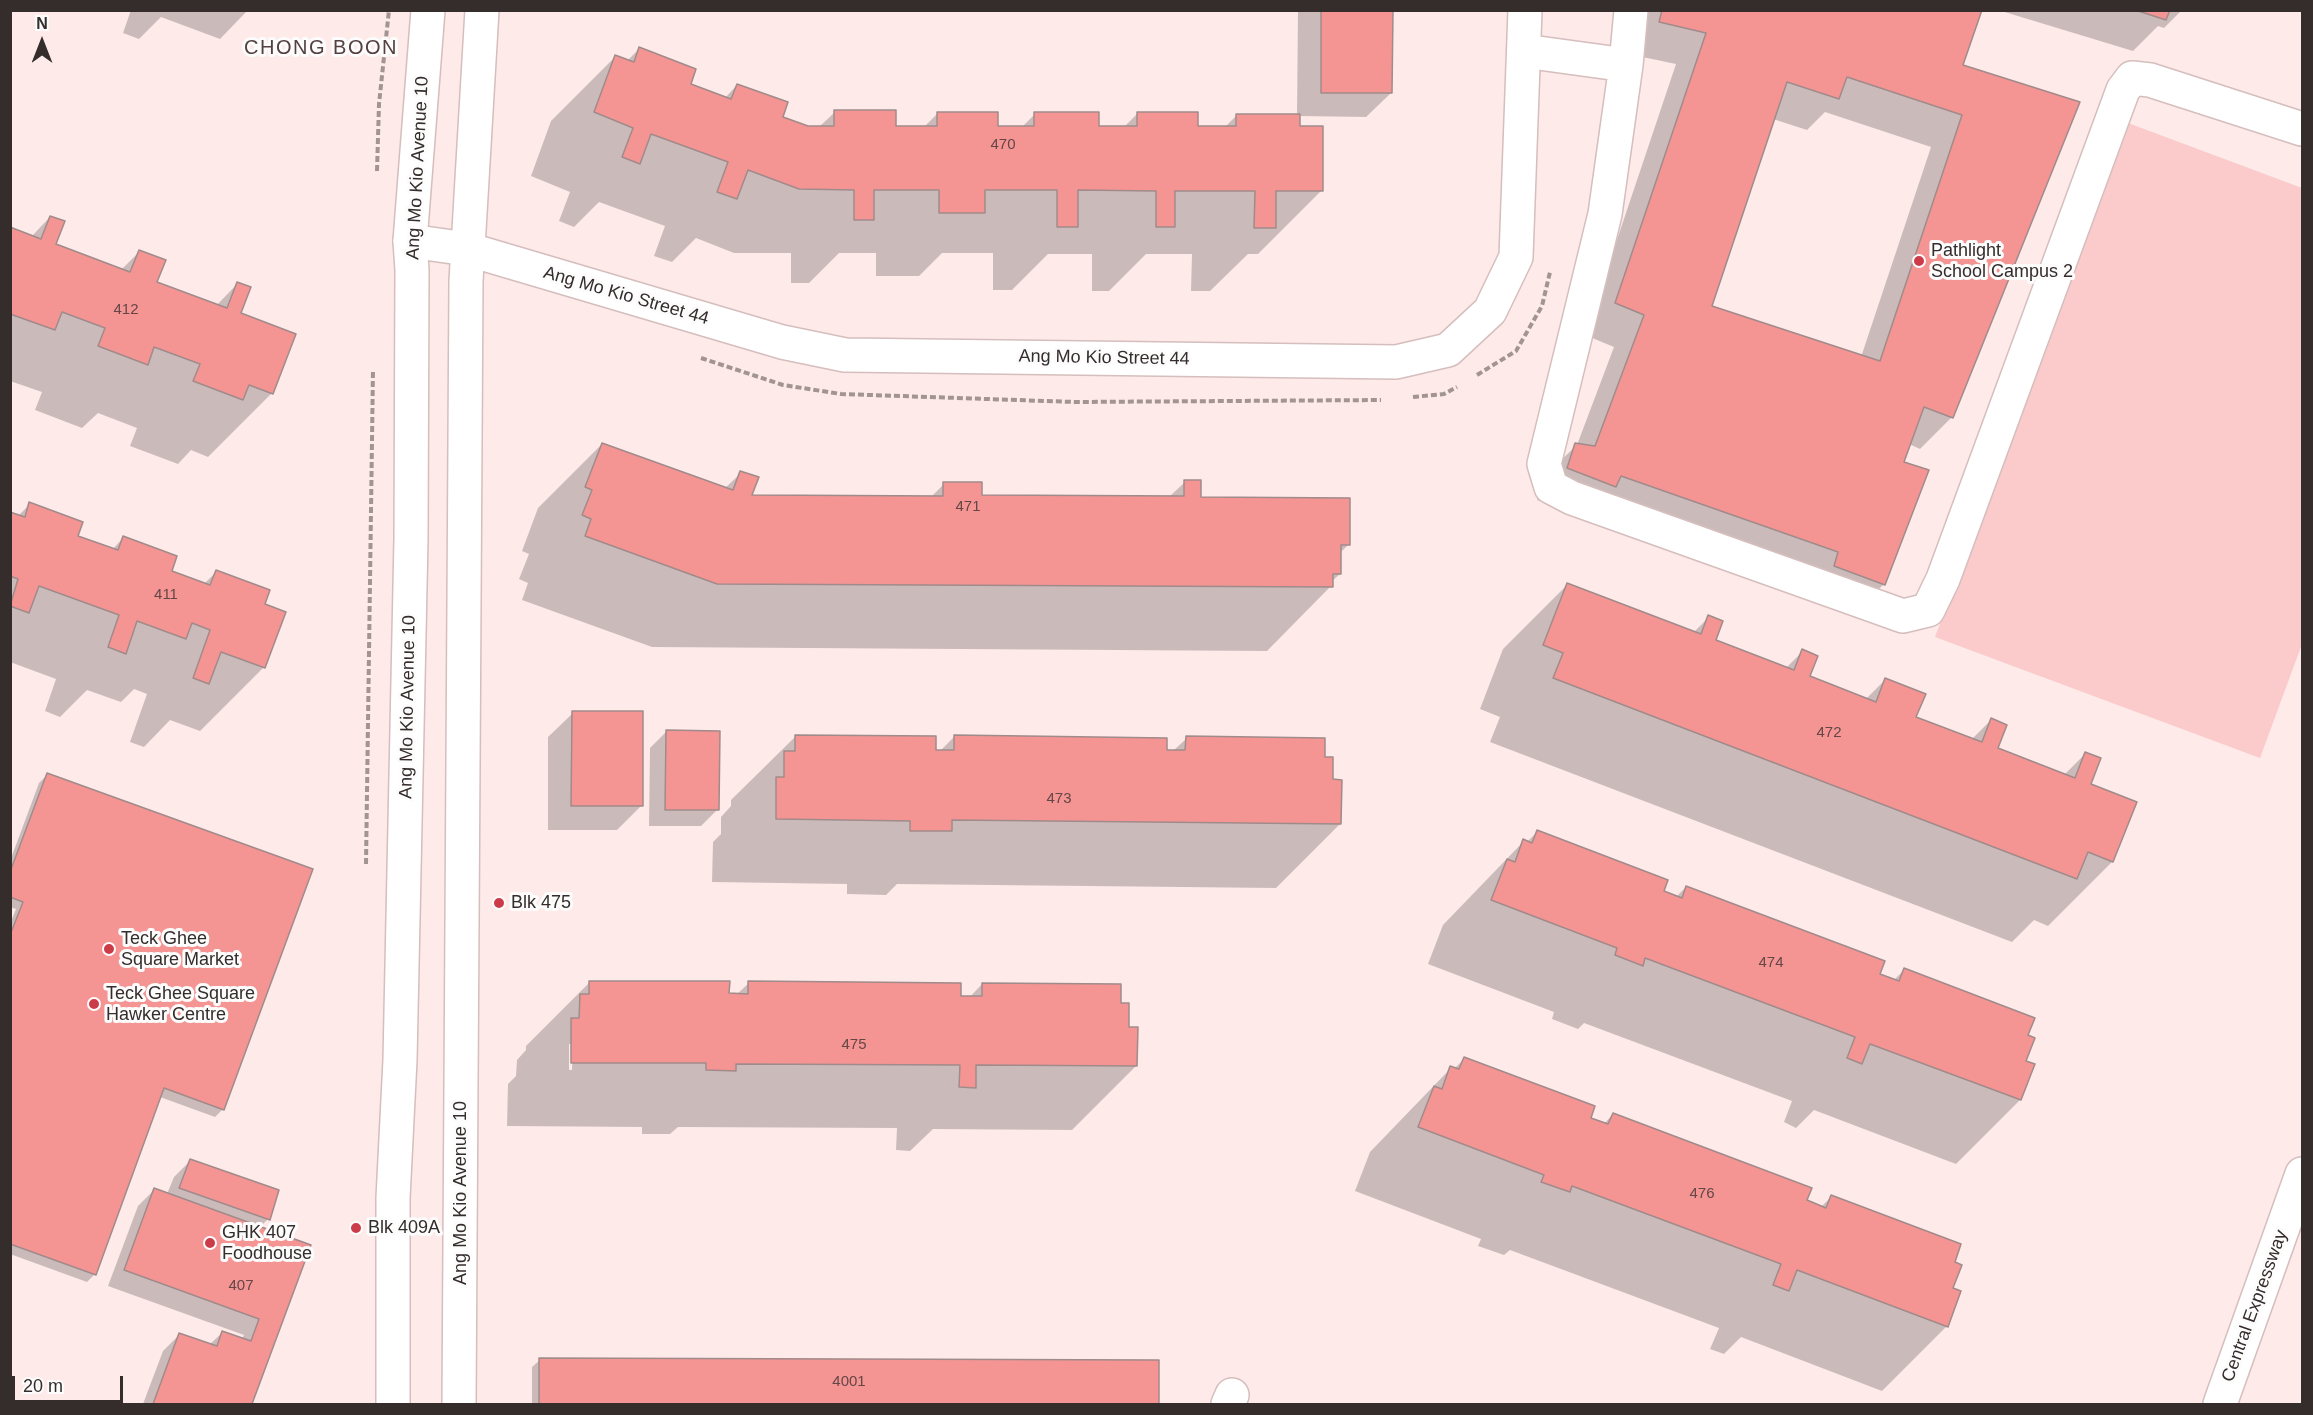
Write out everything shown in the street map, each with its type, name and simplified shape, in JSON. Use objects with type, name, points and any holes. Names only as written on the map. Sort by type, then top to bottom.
[{"type":"main road","name":"Ang Mo Kio Avenue 10","points":[[393,1404],[393,1198],[400,1060],[411,539],[412,270],[410,241],[428,10]]},
{"type":"main road","name":"Ang Mo Kio Avenue 10","points":[[459,1404],[467,249],[482,10]]},
{"type":"main road","name":"Ang Mo Kio Street 44","points":[[410,241],[467,249],[782,342],[845,355],[1396,362],[1448,350],[1490,311],[1516,257],[1526,10]]},
{"type":"main road","points":[[1631,10],[1626,65],[1605,214],[1544,464],[1551,487],[1583,502],[1903,616],[1928,610],[1943,579],[2123,90],[2132,78],[2150,80],[2302,129]]},
{"type":"main road","points":[[1524,51],[1626,65]]},
{"type":"main road","name":"Central Expressway","points":[[2220,1404],[2302,1174]]},
{"type":"shaded area","points":[[2128,123],[2302,188],[2302,644],[2260,758],[1935,637]]},
{"type":"building","points":[[1321,10],[1393,10],[1392,93],[1321,93]]},
{"type":"building","points":[[1662,10],[1982,10],[1963,65],[2080,102],[1953,418],[1924,407],[1904,462],[1929,470],[1885,585],[1834,566],[1838,552],[1621,476],[1616,487],[1567,468],[1575,443],[1595,446],[1644,315],[1615,303],[1706,33],[1659,22]],"holes":[[[1847,77],[1962,115],[1880,361],[1712,306],[1787,82],[1839,99]]]},
{"type":"building","points":[[2135,10],[2170,10],[2166,20]]},
{"type":"building","points":[[639,47],[696,69],[691,84],[731,99],[737,84],[788,102],[783,117],[808,126],[834,126],[834,110],[896,110],[896,126],[937,126],[937,112],[998,112],[998,126],[1034,126],[1034,112],[1099,112],[1099,126],[1137,126],[1137,112],[1198,112],[1198,126],[1236,126],[1236,114],[1300,114],[1300,126],[1323,126],[1323,191],[1276,191],[1276,228],[1254,228],[1255,191],[1175,191],[1175,227],[1156,227],[1156,191],[1078,190],[1078,227],[1057,227],[1057,190],[985,190],[985,213],[939,213],[939,190],[874,190],[874,220],[854,220],[854,190],[799,189],[748,170],[737,199],[717,192],[728,162],[651,134],[640,164],[622,157],[633,128],[594,112],[615,55],[634,62]]},
{"type":"building","points":[[50,216],[65,221],[56,244],[130,272],[139,250],[166,260],[157,282],[227,308],[237,282],[251,287],[241,313],[296,334],[273,394],[249,385],[243,400],[193,381],[200,364],[154,347],[148,365],[98,346],[105,328],[62,312],[55,330],[10,314],[10,227],[41,239]]},
{"type":"building","points":[[602,443],[733,490],[740,471],[759,477],[752,495],[943,496],[943,482],[982,482],[982,495],[1184,496],[1184,480],[1201,480],[1201,497],[1350,498],[1350,545],[1341,545],[1341,574],[1333,574],[1333,587],[717,584],[585,536],[591,519],[582,515],[592,490],[585,487]]},
{"type":"building","points":[[29,502],[83,522],[78,536],[118,550],[123,536],[177,556],[172,571],[210,585],[216,570],[270,590],[265,604],[286,612],[265,668],[221,652],[209,684],[193,678],[210,630],[192,623],[186,639],[137,621],[126,654],[108,647],[119,615],[39,586],[29,613],[10,606],[18,579],[10,576],[10,512],[25,517]]},
{"type":"building","points":[[1567,583],[1701,634],[1708,615],[1723,621],[1716,640],[1794,670],[1802,649],[1818,656],[1810,676],[1876,702],[1885,678],[1926,694],[1916,717],[1982,742],[1991,718],[2007,725],[1998,748],[2075,778],[2085,752],[2101,758],[2091,784],[2137,802],[2113,862],[2088,852],[2077,879],[1553,678],[1563,653],[1543,645]]},
{"type":"building","points":[[572,711],[643,711],[643,806],[571,806]]},
{"type":"building","points":[[666,730],[720,731],[719,810],[665,810]]},
{"type":"building","points":[[795,735],[936,736],[936,750],[954,750],[954,735],[1167,738],[1167,750],[1185,750],[1186,736],[1325,738],[1325,757],[1333,757],[1333,779],[1342,780],[1341,824],[952,820],[952,831],[910,831],[910,821],[776,819],[776,777],[784,777],[784,751],[795,751]]},
{"type":"building","points":[[47,773],[313,869],[224,1110],[164,1088],[96,1275],[10,1244],[10,935],[23,902],[10,897],[10,872]]},
{"type":"building","points":[[1537,830],[1668,880],[1664,891],[1682,898],[1686,886],[1885,961],[1880,974],[1899,981],[1904,968],[2035,1018],[2028,1035],[2035,1038],[2026,1061],[2035,1064],[2021,1100],[1870,1044],[1862,1064],[1847,1058],[1855,1037],[1645,958],[1643,966],[1615,955],[1617,948],[1491,900],[1507,859],[1515,862],[1523,839],[1532,843]]},
{"type":"building","points":[[589,981],[730,981],[729,993],[748,994],[748,981],[961,983],[961,996],[982,996],[982,983],[1121,984],[1121,1003],[1129,1003],[1129,1027],[1138,1027],[1137,1066],[976,1065],[976,1088],[959,1087],[960,1065],[736,1064],[736,1071],[706,1070],[706,1063],[571,1063],[571,1018],[579,1018],[580,994],[589,994]]},
{"type":"building","points":[[1464,1057],[1595,1106],[1591,1118],[1608,1124],[1613,1113],[1812,1188],[1807,1200],[1826,1208],[1831,1195],[1961,1244],[1955,1262],[1962,1265],[1953,1288],[1961,1291],[1948,1327],[1797,1270],[1789,1291],[1773,1285],[1781,1264],[1572,1186],[1570,1192],[1541,1182],[1544,1175],[1418,1127],[1434,1086],[1442,1089],[1450,1066],[1459,1069]]},
{"type":"building","points":[[190,1159],[279,1190],[270,1220],[179,1188]]},
{"type":"building","points":[[154,1188],[311,1245],[252,1404],[153,1404],[179,1333],[217,1346],[222,1331],[251,1341],[259,1319],[124,1270]]},
{"type":"building","points":[[539,1358],[1159,1360],[1159,1404],[539,1404]]},
{"type":"place","name":"Pathlight School Campus 2","points":[[1919,261]]},
{"type":"place","name":"Blk 475","points":[[499,903]]},
{"type":"place","name":"Teck Ghee Square Market","points":[[109,949]]},
{"type":"place","name":"Teck Ghee Square Hawker Centre","points":[[94,1004]]},
{"type":"place","name":"Blk 409A","points":[[356,1228]]},
{"type":"place","name":"GHK 407 Foodhouse","points":[[210,1243]]},
{"type":"district","name":"CHONG BOON","points":[[321,48]]}]
